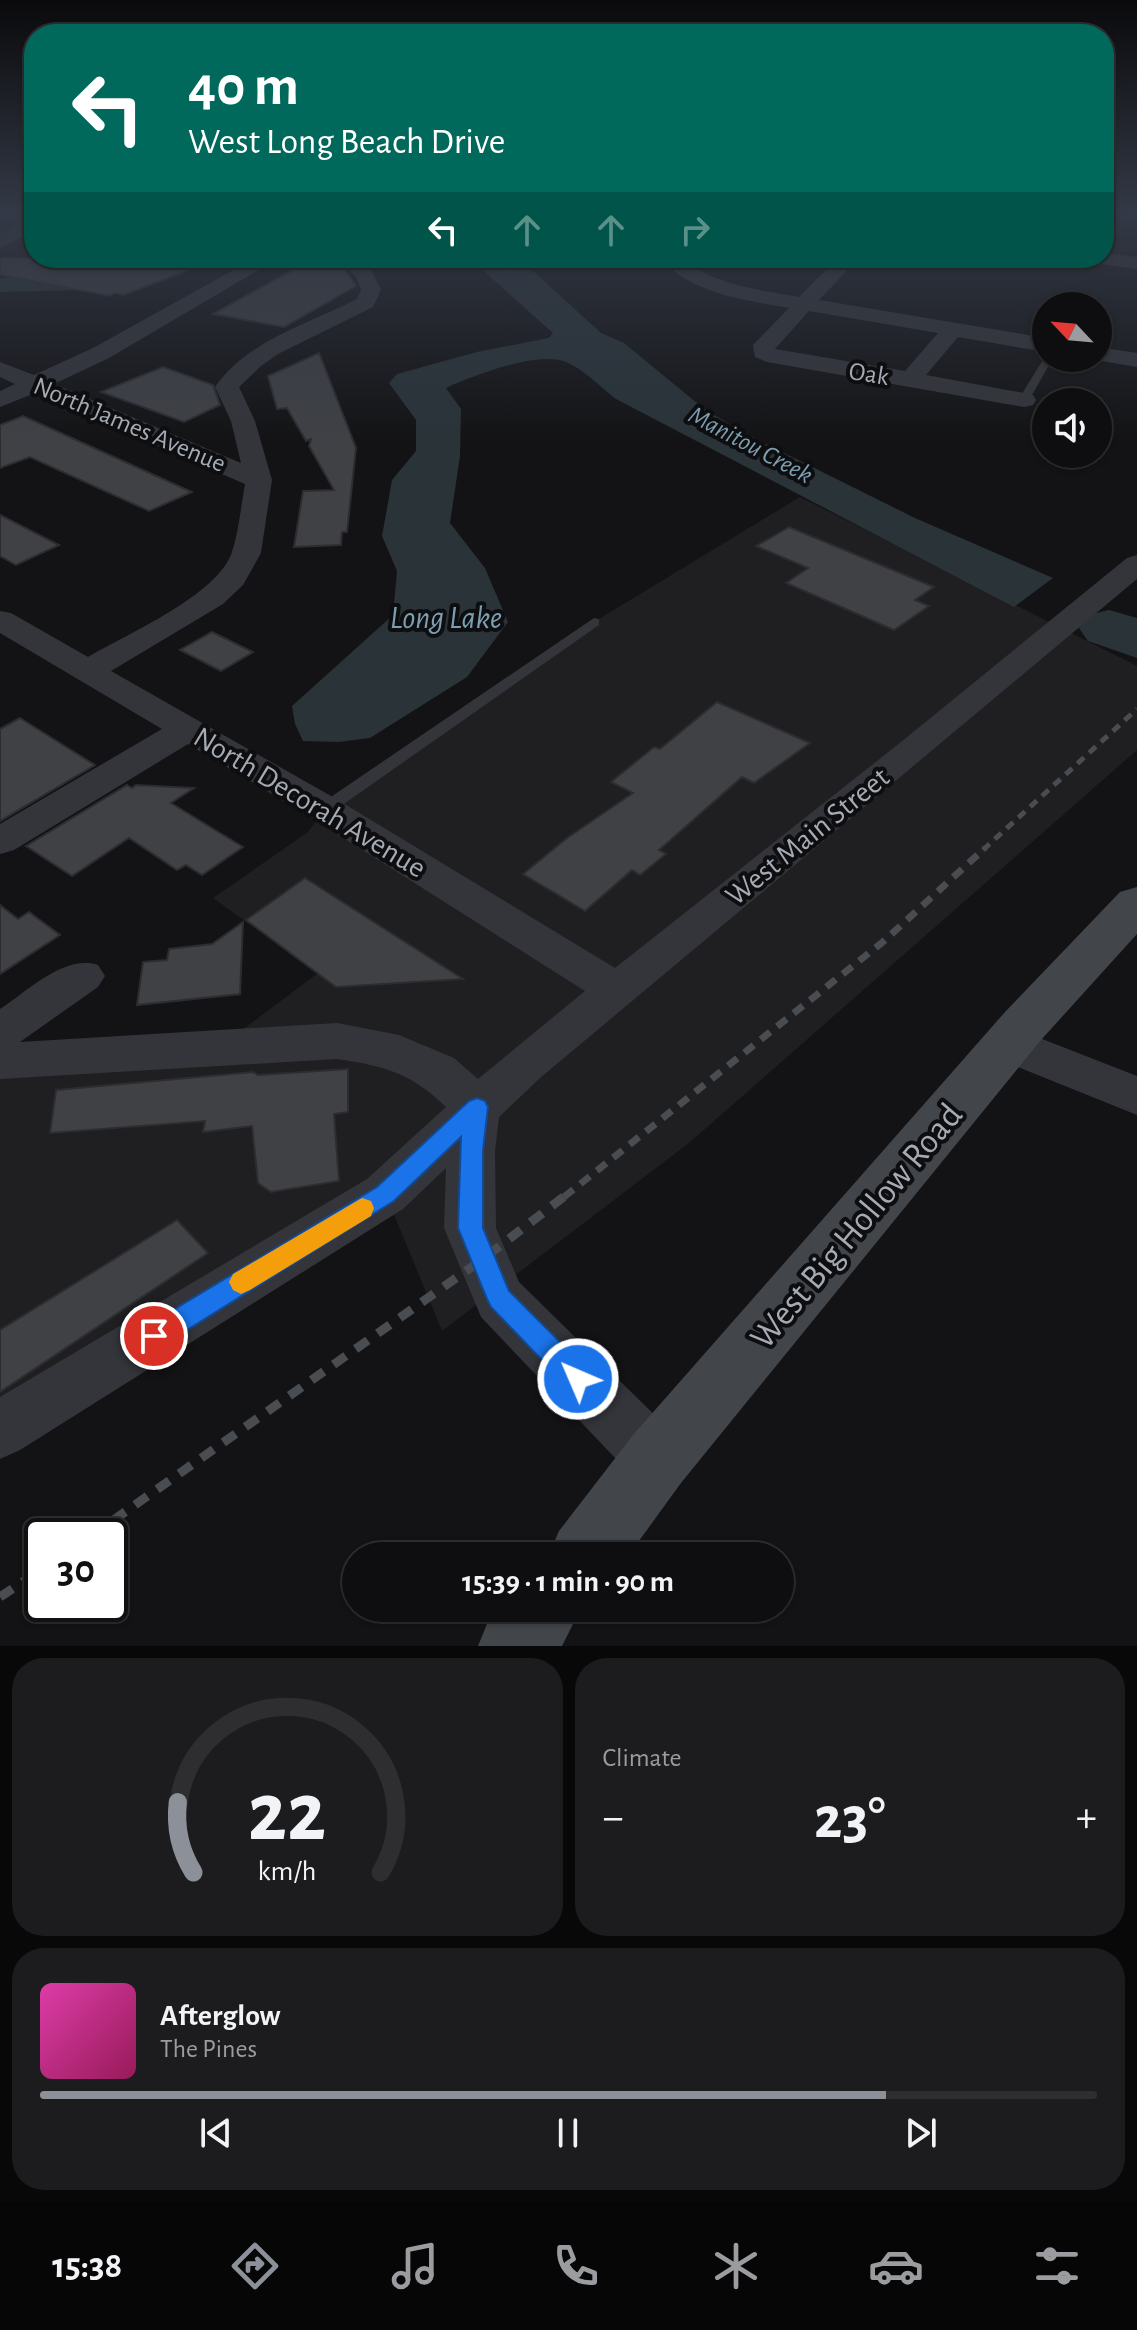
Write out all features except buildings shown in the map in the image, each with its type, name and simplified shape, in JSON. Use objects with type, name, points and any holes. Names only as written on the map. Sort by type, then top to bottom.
[{"type":"main road","name":"West Big Hollow Road","points":[[595,1542],[657,1459],[1009,1044],[1137,904]]},
{"type":"main road","points":[[516,1646],[534,1622]]},
{"type":"street","points":[[0,400],[160,321],[216,289]]},
{"type":"street","points":[[89,670],[212,598],[232,579],[246,553],[259,480],[243,421],[227,387],[234,375],[251,361],[366,303],[371,289]]},
{"type":"street","points":[[730,289],[1032,343]]},
{"type":"street","points":[[805,304],[820,289]]},
{"type":"street","name":"Oak","points":[[805,304],[764,345],[763,352],[775,357],[906,378],[913,376],[953,329]]},
{"type":"street","points":[[1112,356],[1137,360]]},
{"type":"street","name":"North James Avenue","points":[[0,369],[259,480]]},
{"type":"street","points":[[906,378],[1024,400]]},
{"type":"street","name":"West Main Street","points":[[0,1430],[385,1194],[477,1107],[616,989],[914,750],[1137,564]]},
{"type":"street","name":"North Decorah Avenue","points":[[0,620],[325,809],[616,989]]},
{"type":"street","points":[[0,841],[188,729]]},
{"type":"street","points":[[0,1032],[83,976]]},
{"type":"street","points":[[0,1061],[337,1041],[383,1048],[438,1071],[477,1107],[471,1151],[470,1228],[500,1299],[657,1459]]},
{"type":"street","points":[[1009,1044],[1137,1096]]},
{"type":"lane","points":[[1024,400],[1040,372]]},
{"type":"lane","points":[[325,809],[594,622]]},
{"type":"shaded area","points":[[800,497],[1137,666],[1137,750],[689,1143],[442,1331],[386,1195],[0,1430],[0,1066],[218,1048],[318,973],[213,898],[308,832],[325,809],[594,622]]},
{"type":"water","points":[[0,289],[80,290],[0,292]]},
{"type":"water","name":"Long Lake","points":[[504,289],[553,289],[601,333],[624,343],[703,408],[742,432],[915,518],[1053,578],[1014,607],[616,399],[573,365],[554,359],[523,362],[488,371],[446,388],[461,409],[460,456],[450,523],[485,568],[508,622],[467,677],[370,738],[339,742],[303,741],[295,724],[292,706],[393,615],[397,571],[382,536],[392,480],[416,451],[416,420],[389,383],[397,374],[477,352],[549,338],[553,333]]},
{"type":"waterway","name":"Manitou Creek","points":[[1109,628],[1137,640]]},
{"type":"railway","points":[[983,850],[1137,709]]},
{"type":"railway","points":[[564,1197],[884,941],[985,848]]},
{"type":"railway","points":[[116,1518],[483,1259],[566,1195]]},
{"type":"railway","points":[[0,1597],[24,1581]]},
{"type":"slow traffic","points":[[241,1282],[362,1208]]},
{"type":"route","points":[[154,1336],[385,1194],[477,1107],[471,1151],[470,1228],[500,1299],[578,1379]]}]
